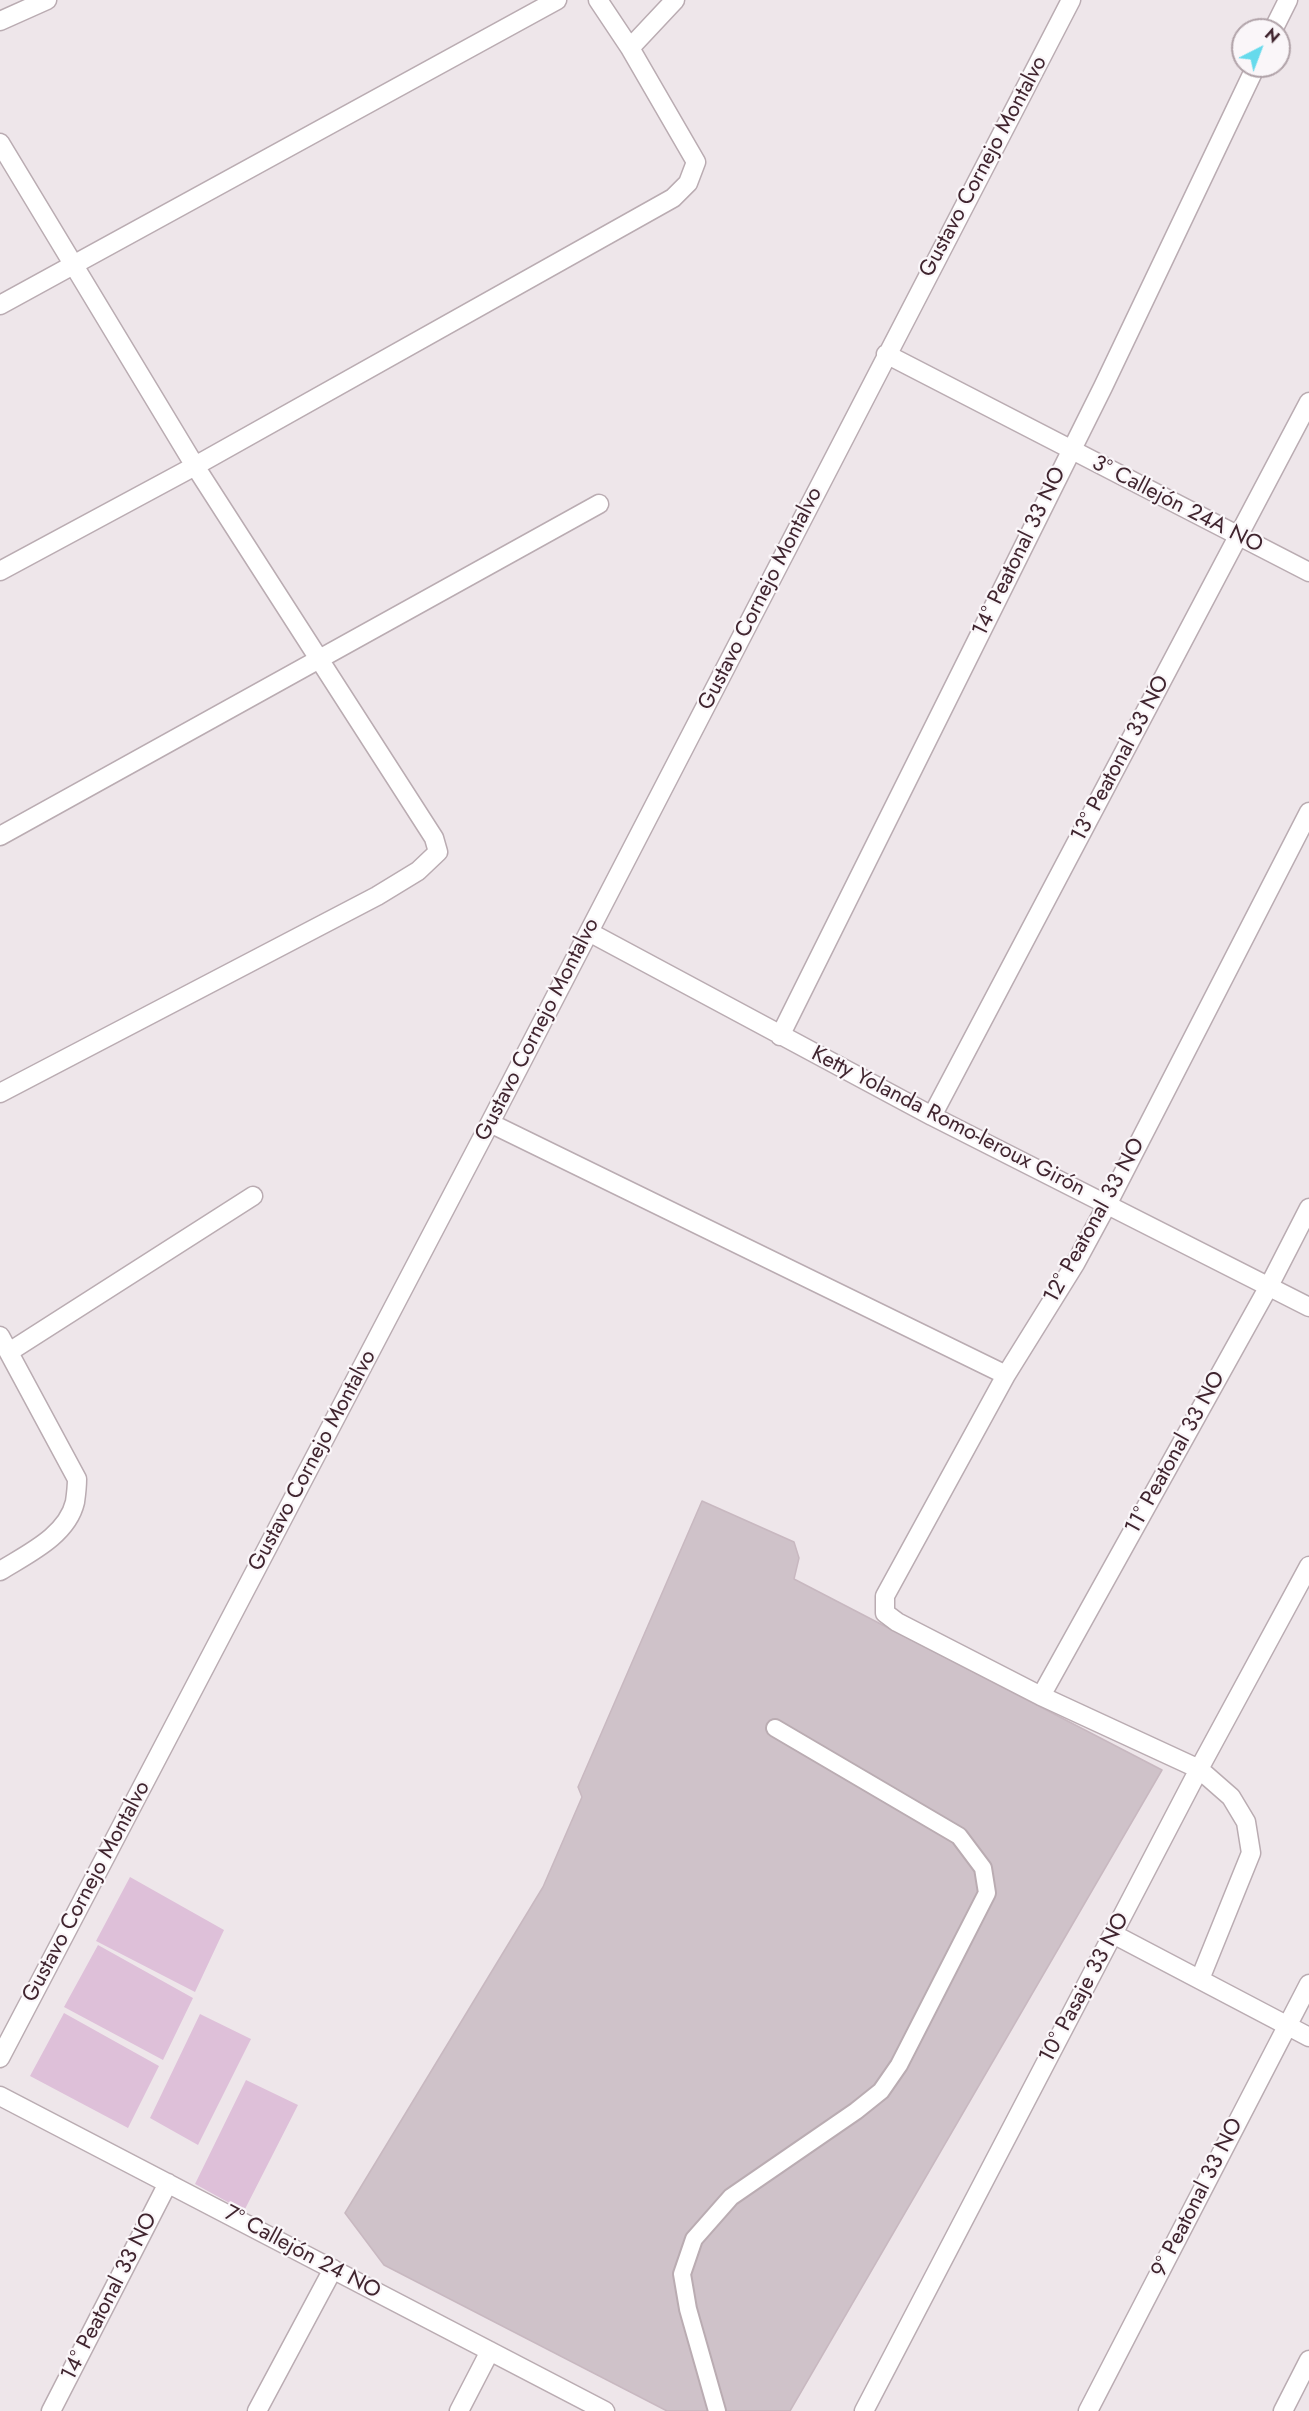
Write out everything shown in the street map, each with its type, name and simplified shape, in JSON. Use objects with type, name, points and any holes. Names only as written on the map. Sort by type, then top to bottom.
[{"type":"street","points":[[0,21],[47,0]]},
{"type":"street","points":[[0,305],[557,0]]},
{"type":"street","points":[[0,571],[195,466],[673,198],[687,183],[696,162],[630,48],[598,0]]},
{"type":"street","points":[[630,48],[675,0]]},
{"type":"street","name":"Gustavo Cornejo Montalvo","points":[[0,2058],[490,1123],[1071,0]]},
{"type":"street","points":[[1279,18],[1288,0]]},
{"type":"street","name":"14° Peatonal 33 NO","points":[[780,1036],[1103,387],[1250,78]]},
{"type":"street","points":[[0,143],[195,466],[434,838],[438,852],[418,872],[376,896],[0,1093]]},
{"type":"street","name":"3° Callejón 24A NO","points":[[886,354],[1070,451],[1309,572]]},
{"type":"street","name":"13° Peatonal 33 NO","points":[[932,1116],[1309,402]]},
{"type":"street","points":[[0,836],[320,661],[600,504]]},
{"type":"street","name":"12° Peatonal 33 NO","points":[[1041,1695],[897,1622],[885,1613],[885,1596],[1006,1376],[1075,1264],[1309,812]]},
{"type":"street","name":"Ketty Yolanda Romo-leroux Girón","points":[[589,932],[932,1116],[1309,1307]]},
{"type":"street","points":[[490,1123],[1006,1376]]},
{"type":"street","points":[[0,1571],[47,1542],[65,1522],[75,1504],[77,1479],[4,1344],[253,1196]]},
{"type":"street","name":"11° Peatonal 33 NO","points":[[1041,1695],[1269,1286],[1309,1208]]},
{"type":"street","name":"10° Pasaje 33 NO","points":[[864,2411],[1199,1769],[1309,1566]]},
{"type":"street","points":[[1041,1695],[1199,1769],[1231,1797],[1246,1822],[1251,1853],[1200,1979]]},
{"type":"street","points":[[1113,1934],[1309,2037]]},
{"type":"street","name":"9° Peatonal 33 NO","points":[[1088,2411],[1309,1984]]},
{"type":"street","name":"7° Callejón 24 NO","points":[[0,2096],[604,2411]]},
{"type":"street","name":"14° Peatonal 33 NO","points":[[51,2411],[168,2183]]},
{"type":"street","points":[[257,2411],[333,2269]]},
{"type":"street","points":[[459,2411],[490,2351]]},
{"type":"street","points":[[1282,2411],[1309,2360]]},
{"type":"lane","points":[[717,2411],[688,2309],[682,2274],[694,2239],[731,2197],[856,2111],[881,2091],[899,2065],[987,1893],[983,1868],[959,1836],[775,1728]]},
{"type":"shaded area","points":[[130,1877],[224,1930],[195,1992],[96,1941]]},
{"type":"shaded area","points":[[98,1945],[193,1998],[163,2060],[64,2007]]},
{"type":"shaded area","points":[[64,2013],[159,2066],[128,2128],[30,2076]]},
{"type":"shaded area","points":[[200,2014],[251,2039],[198,2145],[150,2118]]},
{"type":"shaded area","points":[[246,2080],[298,2105],[244,2211],[195,2184]]},
{"type":"building","points":[[702,1501],[794,1542],[799,1558],[794,1579],[1162,1770],[790,2411],[667,2411],[384,2265],[345,2213],[543,1887],[582,1797],[578,1787]]}]
